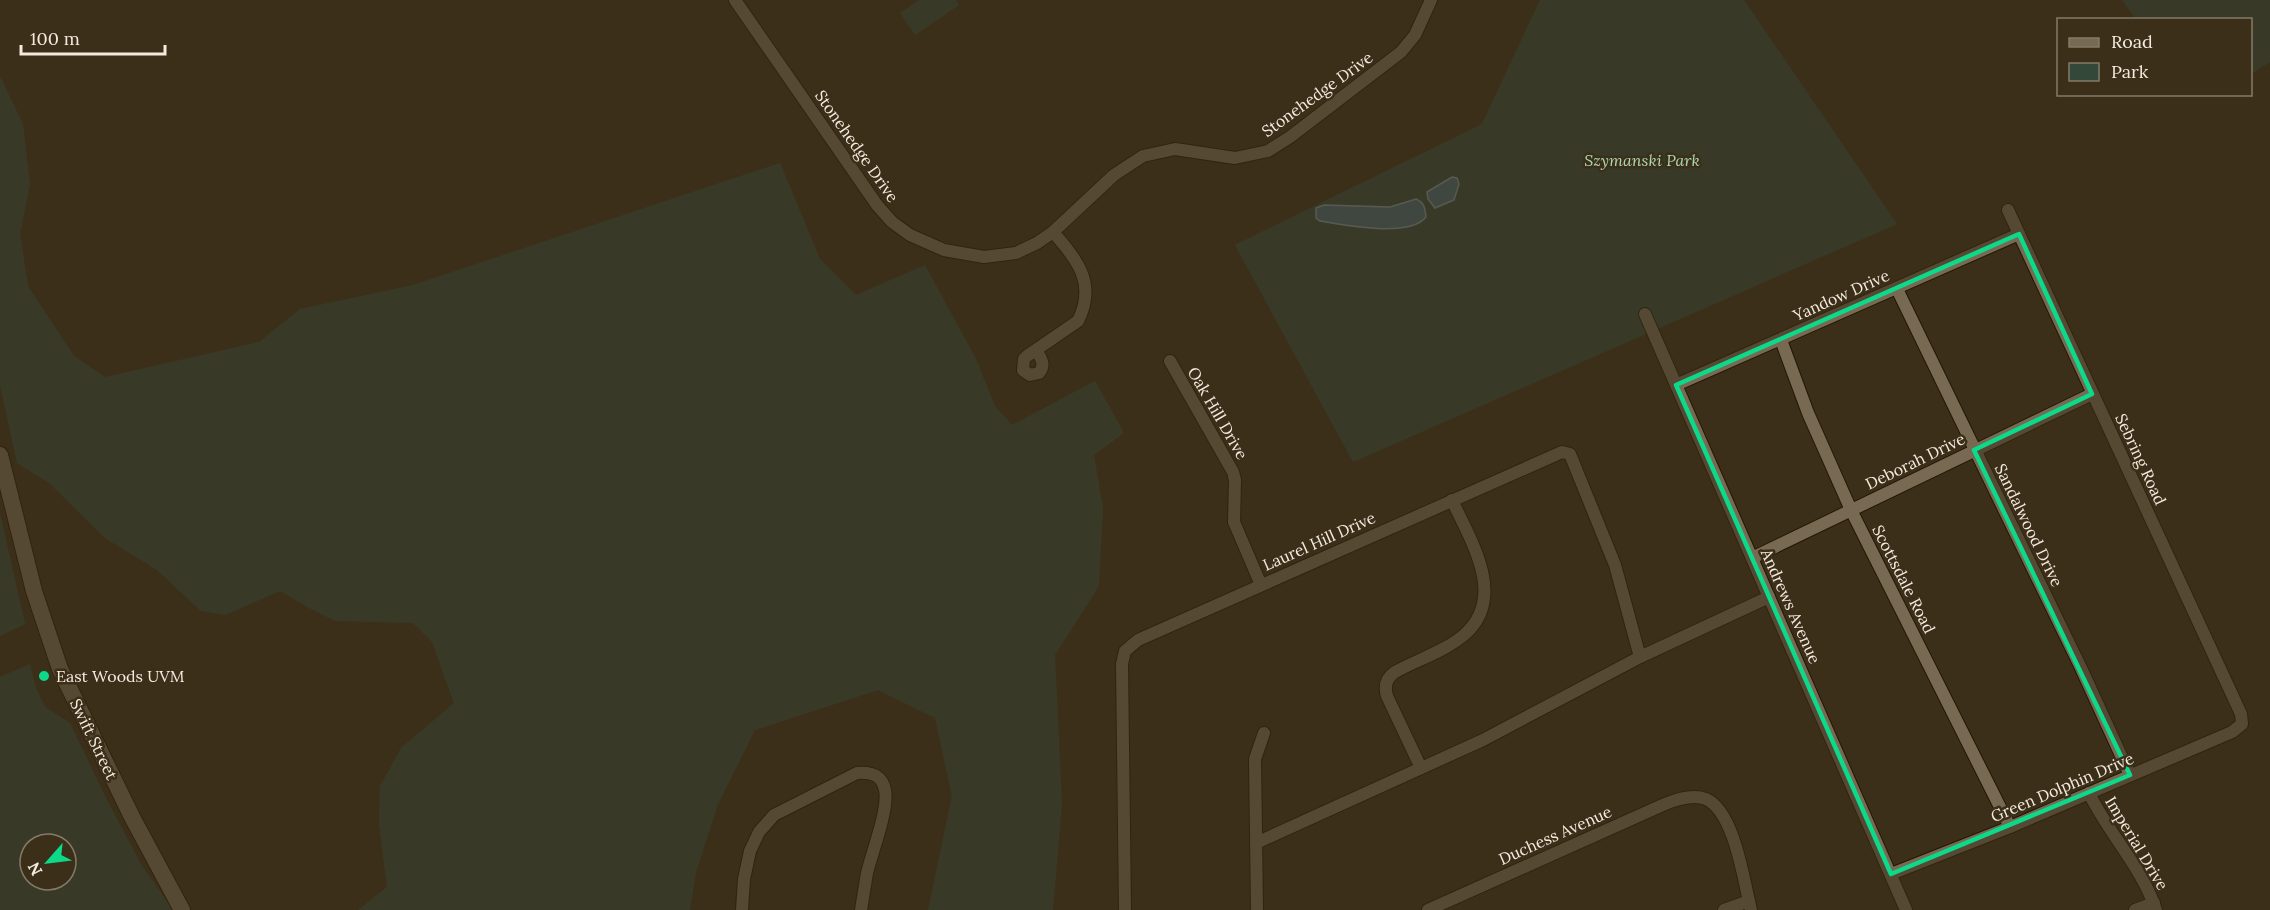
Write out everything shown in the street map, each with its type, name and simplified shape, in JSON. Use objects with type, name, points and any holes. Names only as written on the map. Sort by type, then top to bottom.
[{"type":"street","name":"Stonehedge Drive","points":[[735,0],[877,205],[897,226],[923,242],[944,250],[984,257],[1016,253],[1037,243],[1053,232],[1109,179],[1143,156],[1175,149],[1235,158],[1268,151],[1401,52],[1415,35],[1431,0]]},
{"type":"street","name":"Sebring Road","points":[[2008,210],[2241,714],[2242,724]]},
{"type":"street","points":[[1036,350],[1077,321],[1085,292],[1084,278],[1078,264],[1053,232]]},
{"type":"street","name":"Yandow Drive","points":[[1676,385],[2019,234]]},
{"type":"street","name":"Sandalwood Drive","points":[[1897,289],[2085,676],[2130,775]]},
{"type":"street","name":"Andrews Avenue","points":[[1645,314],[1906,910]]},
{"type":"street","name":"Scottsdale Road","points":[[1781,340],[1808,412],[1851,510],[2010,827]]},
{"type":"street","name":"Oak Hill Drive","points":[[1170,361],[1234,476],[1234,522],[1261,585]]},
{"type":"street","name":"Deborah Drive","points":[[1752,558],[2092,393]]},
{"type":"street","name":"Laurel Hill Drive","points":[[1125,910],[1122,664],[1125,651],[1138,640],[1556,453],[1566,452],[1570,454],[1615,565],[1640,657]]},
{"type":"street","name":"Swift Street","points":[[0,455],[34,591],[60,669],[132,817],[182,910]]},
{"type":"street","points":[[1421,768],[1387,696],[1386,684],[1395,672],[1460,638],[1474,623],[1481,610],[1485,590],[1482,570],[1452,500]]},
{"type":"street","points":[[1256,843],[1491,736],[1640,657],[1769,597]]},
{"type":"street","name":"Green Dolphin Drive","points":[[1891,874],[2010,827],[2232,732],[2242,724]]},
{"type":"street","points":[[1257,910],[1255,759],[1264,733]]},
{"type":"street","points":[[742,910],[744,879],[750,851],[759,832],[774,815],[857,772],[868,772],[878,776],[886,791],[884,810],[867,874],[861,910]]},
{"type":"street","name":"Imperial Drive","points":[[2089,793],[2097,812],[2139,874],[2155,907]]},
{"type":"street","name":"Duchess Avenue","points":[[1428,910],[1665,804],[1697,797],[1715,806],[1724,819],[1742,864],[1750,905]]},
{"type":"street","points":[[1724,910],[1750,905]]},
{"type":"street","points":[[2135,910],[2155,907]]},
{"type":"highlighted area","points":[[2019,234],[2092,394],[1974,450],[2130,775],[1891,874],[1676,385]]},
{"type":"green space","points":[[919,0],[956,0],[959,5],[915,35],[900,13]]},
{"type":"green space","name":"Szymanski Park","points":[[1540,0],[1744,0],[1897,224],[1353,462],[1235,245],[1482,124]]},
{"type":"green space","points":[[2122,0],[2270,0],[2270,62],[2252,73],[2252,18],[2135,18]]},
{"type":"green space","points":[[0,76],[23,124],[30,184],[20,234],[28,286],[74,356],[105,377],[259,342],[300,309],[413,285],[780,163],[820,259],[856,295],[925,265],[976,359],[995,406],[1012,425],[1095,381],[1124,433],[1094,455],[1103,509],[1099,586],[1055,655],[1062,804],[1053,910],[928,910],[952,796],[935,718],[878,690],[755,730],[718,804],[696,872],[690,910],[358,910],[387,887],[379,824],[380,786],[401,748],[454,703],[432,642],[413,623],[335,621],[280,591],[225,615],[201,611],[157,570],[105,538],[49,483],[17,463],[0,385]]},
{"type":"green space","points":[[0,513],[25,624],[0,636]]},
{"type":"green space","points":[[30,664],[36,688],[45,707],[70,723],[142,866],[173,910],[0,910],[0,677]]},
{"type":"water","points":[[1452,177],[1457,178],[1459,184],[1454,200],[1435,208],[1428,199],[1427,192]]},
{"type":"water","points":[[1416,199],[1423,204],[1426,217],[1406,227],[1391,229],[1359,227],[1320,221],[1316,218],[1316,208],[1324,205],[1390,207]]},
{"type":"place","name":"East Woods UVM","points":[[44,676]]}]
